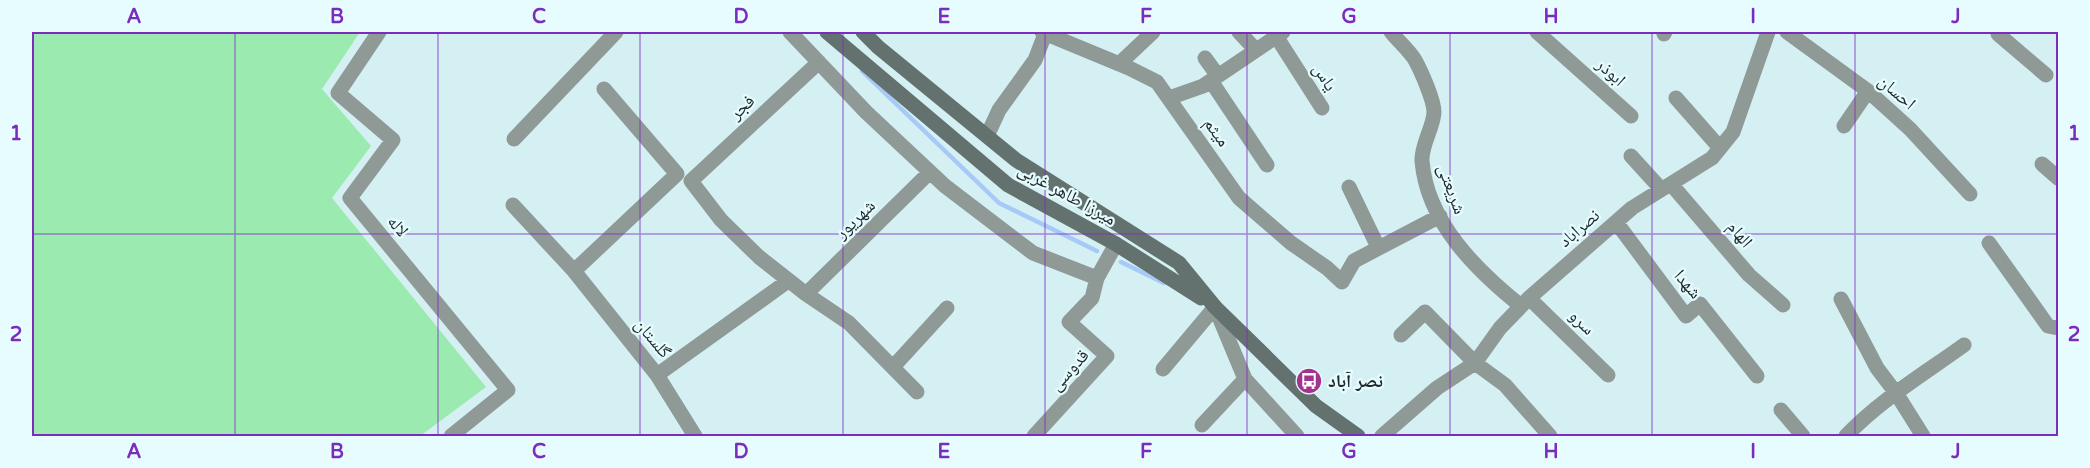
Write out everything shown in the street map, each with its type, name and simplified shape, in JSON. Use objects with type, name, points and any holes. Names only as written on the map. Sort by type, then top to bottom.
[{"type":"main road","name":"میرزا طاهر غربی","points":[[827,32],[1008,185],[1116,244],[1215,307]]},
{"type":"main road","name":"میرزا طاهر غربی","points":[[863,32],[878,47],[1016,160],[1179,263],[1215,307],[1316,406],[1358,436]]},
{"type":"street","name":"لاله","points":[[379,32],[338,93],[393,140],[350,198],[508,390],[451,436]]},
{"type":"street","points":[[514,139],[616,32]]},
{"type":"street","points":[[790,32],[866,112],[945,186],[1033,254],[1097,278]]},
{"type":"street","points":[[1119,64],[1153,32]]},
{"type":"street","points":[[1239,32],[1255,50]]},
{"type":"street","name":"شریعتی","points":[[1391,32],[1414,59],[1434,112],[1422,160],[1429,191],[1444,225],[1466,254],[1495,285],[1525,302]]},
{"type":"street","name":"ابوذر","points":[[1537,32],[1631,116]]},
{"type":"street","name":"نصراباد","points":[[1382,436],[1437,388],[1475,363],[1500,328],[1525,302],[1632,208],[1712,158],[1733,132],[1768,32]]},
{"type":"street","name":"احسان","points":[[1787,32],[1868,91],[1910,129],[1970,194]]},
{"type":"street","points":[[987,136],[999,110],[1035,60],[1050,34]]},
{"type":"street","name":"میثم","points":[[1050,34],[1157,82],[1239,198],[1291,243],[1327,268],[1342,282],[1354,261],[1378,247]]},
{"type":"street","points":[[1169,98],[1203,86],[1279,34]]},
{"type":"street","name":"یاس","points":[[1279,34],[1322,108]]},
{"type":"street","points":[[2008,36],[2046,75]]},
{"type":"street","points":[[1205,58],[1214,78],[1267,165]]},
{"type":"street","name":"فجر","points":[[789,281],[759,257],[721,220],[691,181],[819,62]]},
{"type":"street","points":[[574,272],[676,174],[604,90]]},
{"type":"street","points":[[1844,126],[1868,91]]},
{"type":"street","points":[[1676,98],[1720,148]]},
{"type":"street","name":"الهام","points":[[1631,156],[1666,187],[1749,274],[1783,305]]},
{"type":"street","points":[[2042,164],[2058,178]]},
{"type":"street","name":"شهریور","points":[[806,294],[930,172]]},
{"type":"street","points":[[1349,187],[1378,247],[1440,216]]},
{"type":"street","name":"گلستان","points":[[513,205],[574,272],[657,375],[789,281]]},
{"type":"street","name":"شهدا","points":[[1616,222],[1686,316],[1700,304],[1757,376]]},
{"type":"street","points":[[1989,243],[2048,326],[2058,328]]},
{"type":"street","name":"قدوسی","points":[[1035,436],[1107,356],[1069,322],[1092,298],[1097,278],[1116,244]]},
{"type":"street","points":[[789,281],[849,323],[917,392]]},
{"type":"street","points":[[1841,299],[1877,368],[1923,436]]},
{"type":"street","name":"سرو","points":[[1525,302],[1608,375]]},
{"type":"street","points":[[1163,369],[1215,307],[1245,379],[1297,436]]},
{"type":"street","points":[[893,367],[947,308]]},
{"type":"street","points":[[1401,335],[1425,312],[1475,363],[1505,385],[1550,436]]},
{"type":"street","points":[[1846,436],[1860,421],[1896,393],[1964,345]]},
{"type":"street","points":[[657,375],[695,436]]},
{"type":"street","points":[[1202,425],[1245,379]]},
{"type":"street","points":[[1780,410],[1803,436]]},
{"type":"green space","points":[[32,32],[360,32],[322,89],[371,146],[332,198],[486,387],[420,436],[32,436]]},
{"type":"waterway","points":[[862,71],[999,203],[1097,251]]},
{"type":"waterway","points":[[1121,262],[1164,283]]},
{"type":"place","name":"نصر آباد","points":[[1309,381]]}]
